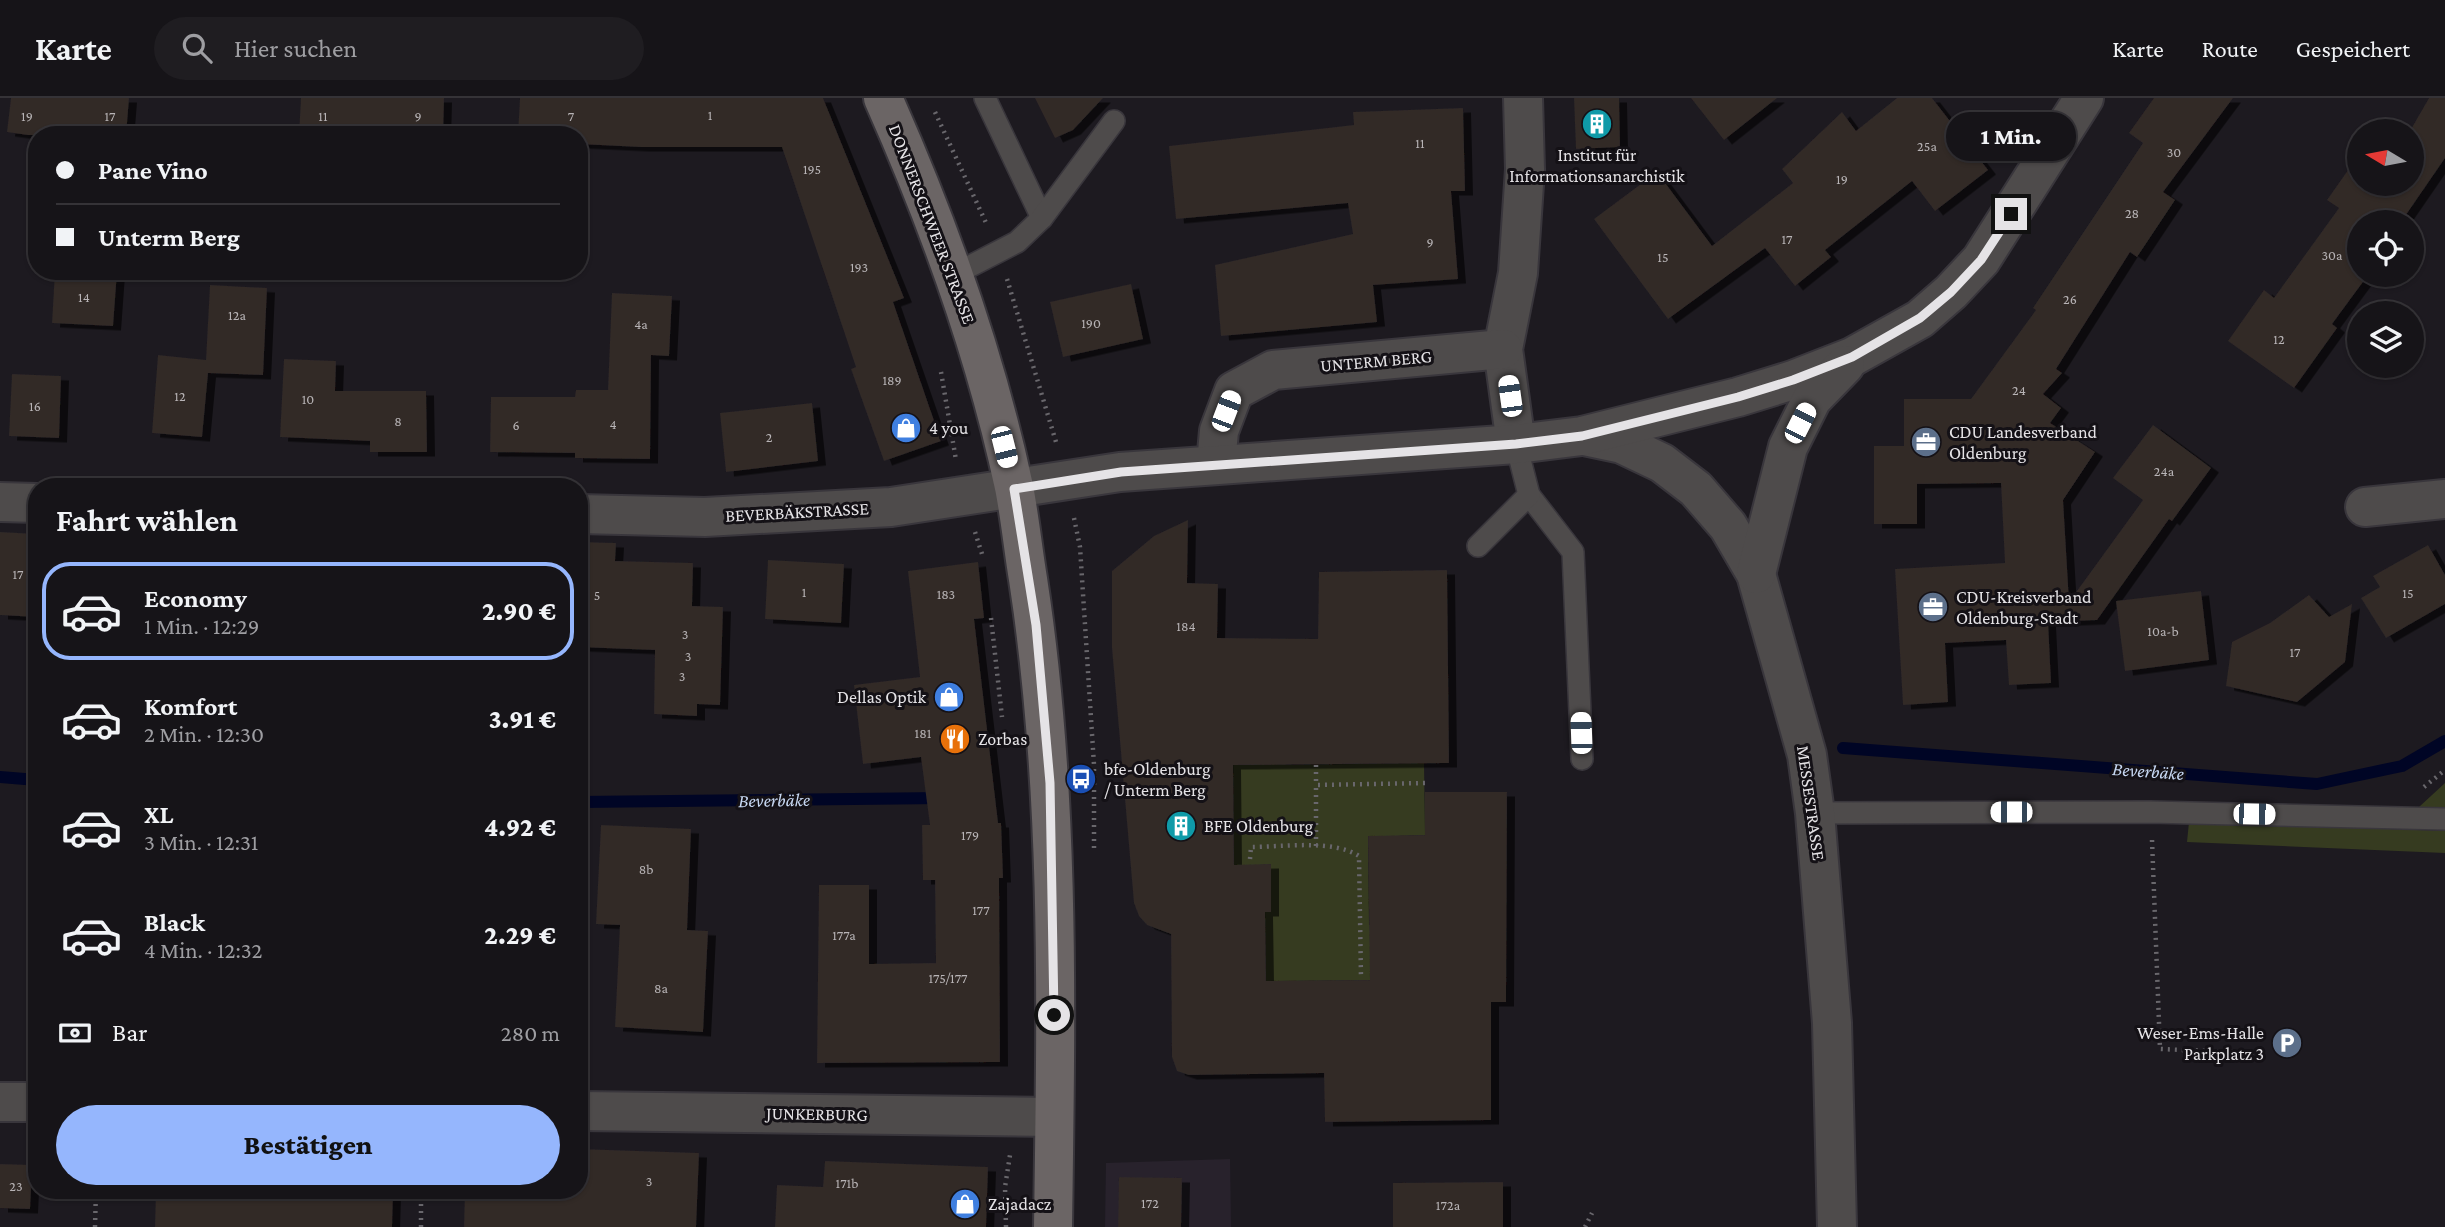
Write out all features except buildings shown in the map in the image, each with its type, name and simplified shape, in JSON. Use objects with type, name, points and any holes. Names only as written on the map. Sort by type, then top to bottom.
[{"type":"main road","name":"DONNERSCHWEER STRASSE","points":[[883,98],[911,160],[955,274],[985,369],[1014,489],[1036,625],[1050,783],[1053,887],[1053,1227]]},
{"type":"street","points":[[1516,444],[1503,349],[1518,273],[1525,169],[1523,98]]},
{"type":"street","points":[[1014,489],[1121,472],[1516,444],[1582,436],[1738,397],[1793,380],[1852,357],[1920,318],[1951,292],[1981,260],[2084,98]]},
{"type":"street","name":"UNTERM BERG","points":[[1216,464],[1219,431],[1234,391],[1273,370],[1503,349]]},
{"type":"street","points":[[1756,574],[1788,447],[1812,399],[1852,357]]},
{"type":"street","name":"MESSESTRASSE","points":[[1582,436],[1622,444],[1662,463],[1696,489],[1728,526],[1756,574],[1807,755],[1815,813],[1832,1023],[1837,1227]]},
{"type":"street","name":"BEVERBÄKSTRASSE","points":[[588,514],[705,517],[891,507],[1014,489]]},
{"type":"street","points":[[2365,506],[2445,499]]},
{"type":"street","points":[[0,502],[28,503]]},
{"type":"street","points":[[0,1102],[28,1102]]},
{"type":"street","name":"JUNKERBURG","points":[[588,1111],[1054,1117]]},
{"type":"lane","points":[[985,98],[1042,218]]},
{"type":"lane","points":[[955,274],[1017,243],[1042,218],[1114,121]]},
{"type":"lane","points":[[1516,444],[1530,495],[1573,552],[1582,759]]},
{"type":"lane","points":[[1478,545],[1530,495]]},
{"type":"lane","points":[[1815,813],[2150,812],[2445,819]]},
{"type":"path","points":[[940,364],[963,496],[984,559]]},
{"type":"path","points":[[990,613],[1002,720]]},
{"type":"path","points":[[1316,765],[1316,846]]},
{"type":"path","points":[[1316,785],[1425,783]]},
{"type":"path","points":[[2150,812],[2160,1049],[2255,1053]]},
{"type":"path","points":[[1250,859],[1251,847],[1343,848],[1359,856],[1361,978]]},
{"type":"path","points":[[1006,1227],[1006,1187],[1017,1117]]},
{"type":"path","points":[[95,1227],[96,1199]]},
{"type":"path","points":[[421,1199],[421,1227]]},
{"type":"path","points":[[1585,1227],[1592,1213]]},
{"type":"shaded area","points":[[1230,1159],[1231,1227],[1105,1227],[1106,1163]]},
{"type":"green space","points":[[1233,742],[1287,765],[1424,763],[1425,835],[1368,837],[1369,925],[1427,925],[1404,980],[1266,981],[1265,912],[1271,911],[1271,865],[1234,865]]},
{"type":"green space","points":[[2445,783],[2445,807],[2419,807]]},
{"type":"green space","points":[[2189,822],[2445,831],[2445,853],[2187,842]]},
{"type":"waterway","name":"Beverbäke","points":[[1843,748],[2317,784],[2402,766],[2445,741]]},
{"type":"waterway","name":"Beverbäke","points":[[0,777],[28,779]]},
{"type":"waterway","name":"Beverbäke","points":[[588,802],[943,798]]},
{"type":"place","name":"Institut für Informationsanarchistik","points":[[1597,124]]},
{"type":"place","name":"4 you","points":[[906,428]]},
{"type":"place","name":"CDU Landesverband Oldenburg","points":[[1926,442]]},
{"type":"place","name":"CDU-Kreisverband Oldenburg-Stadt","points":[[1933,607]]},
{"type":"place","name":"Dellas Optik","points":[[949,697]]},
{"type":"place","name":"Zorbas","points":[[955,739]]},
{"type":"place","name":"bfe-Oldenburg / Unterm Berg","points":[[1081,779]]},
{"type":"place","name":"BFE Oldenburg","points":[[1181,826]]},
{"type":"place","name":"Weser-Ems-Halle Parkplatz 3","points":[[2287,1043]]},
{"type":"place","name":"Zajadacz","points":[[965,1204]]},
{"type":"route","points":[[1054,1015],[1050,783],[1036,625],[1014,489],[1121,472],[1516,444],[1582,436],[1738,397],[1793,380],[1852,357],[1920,318],[1951,292],[1981,260],[2011,214]]}]
